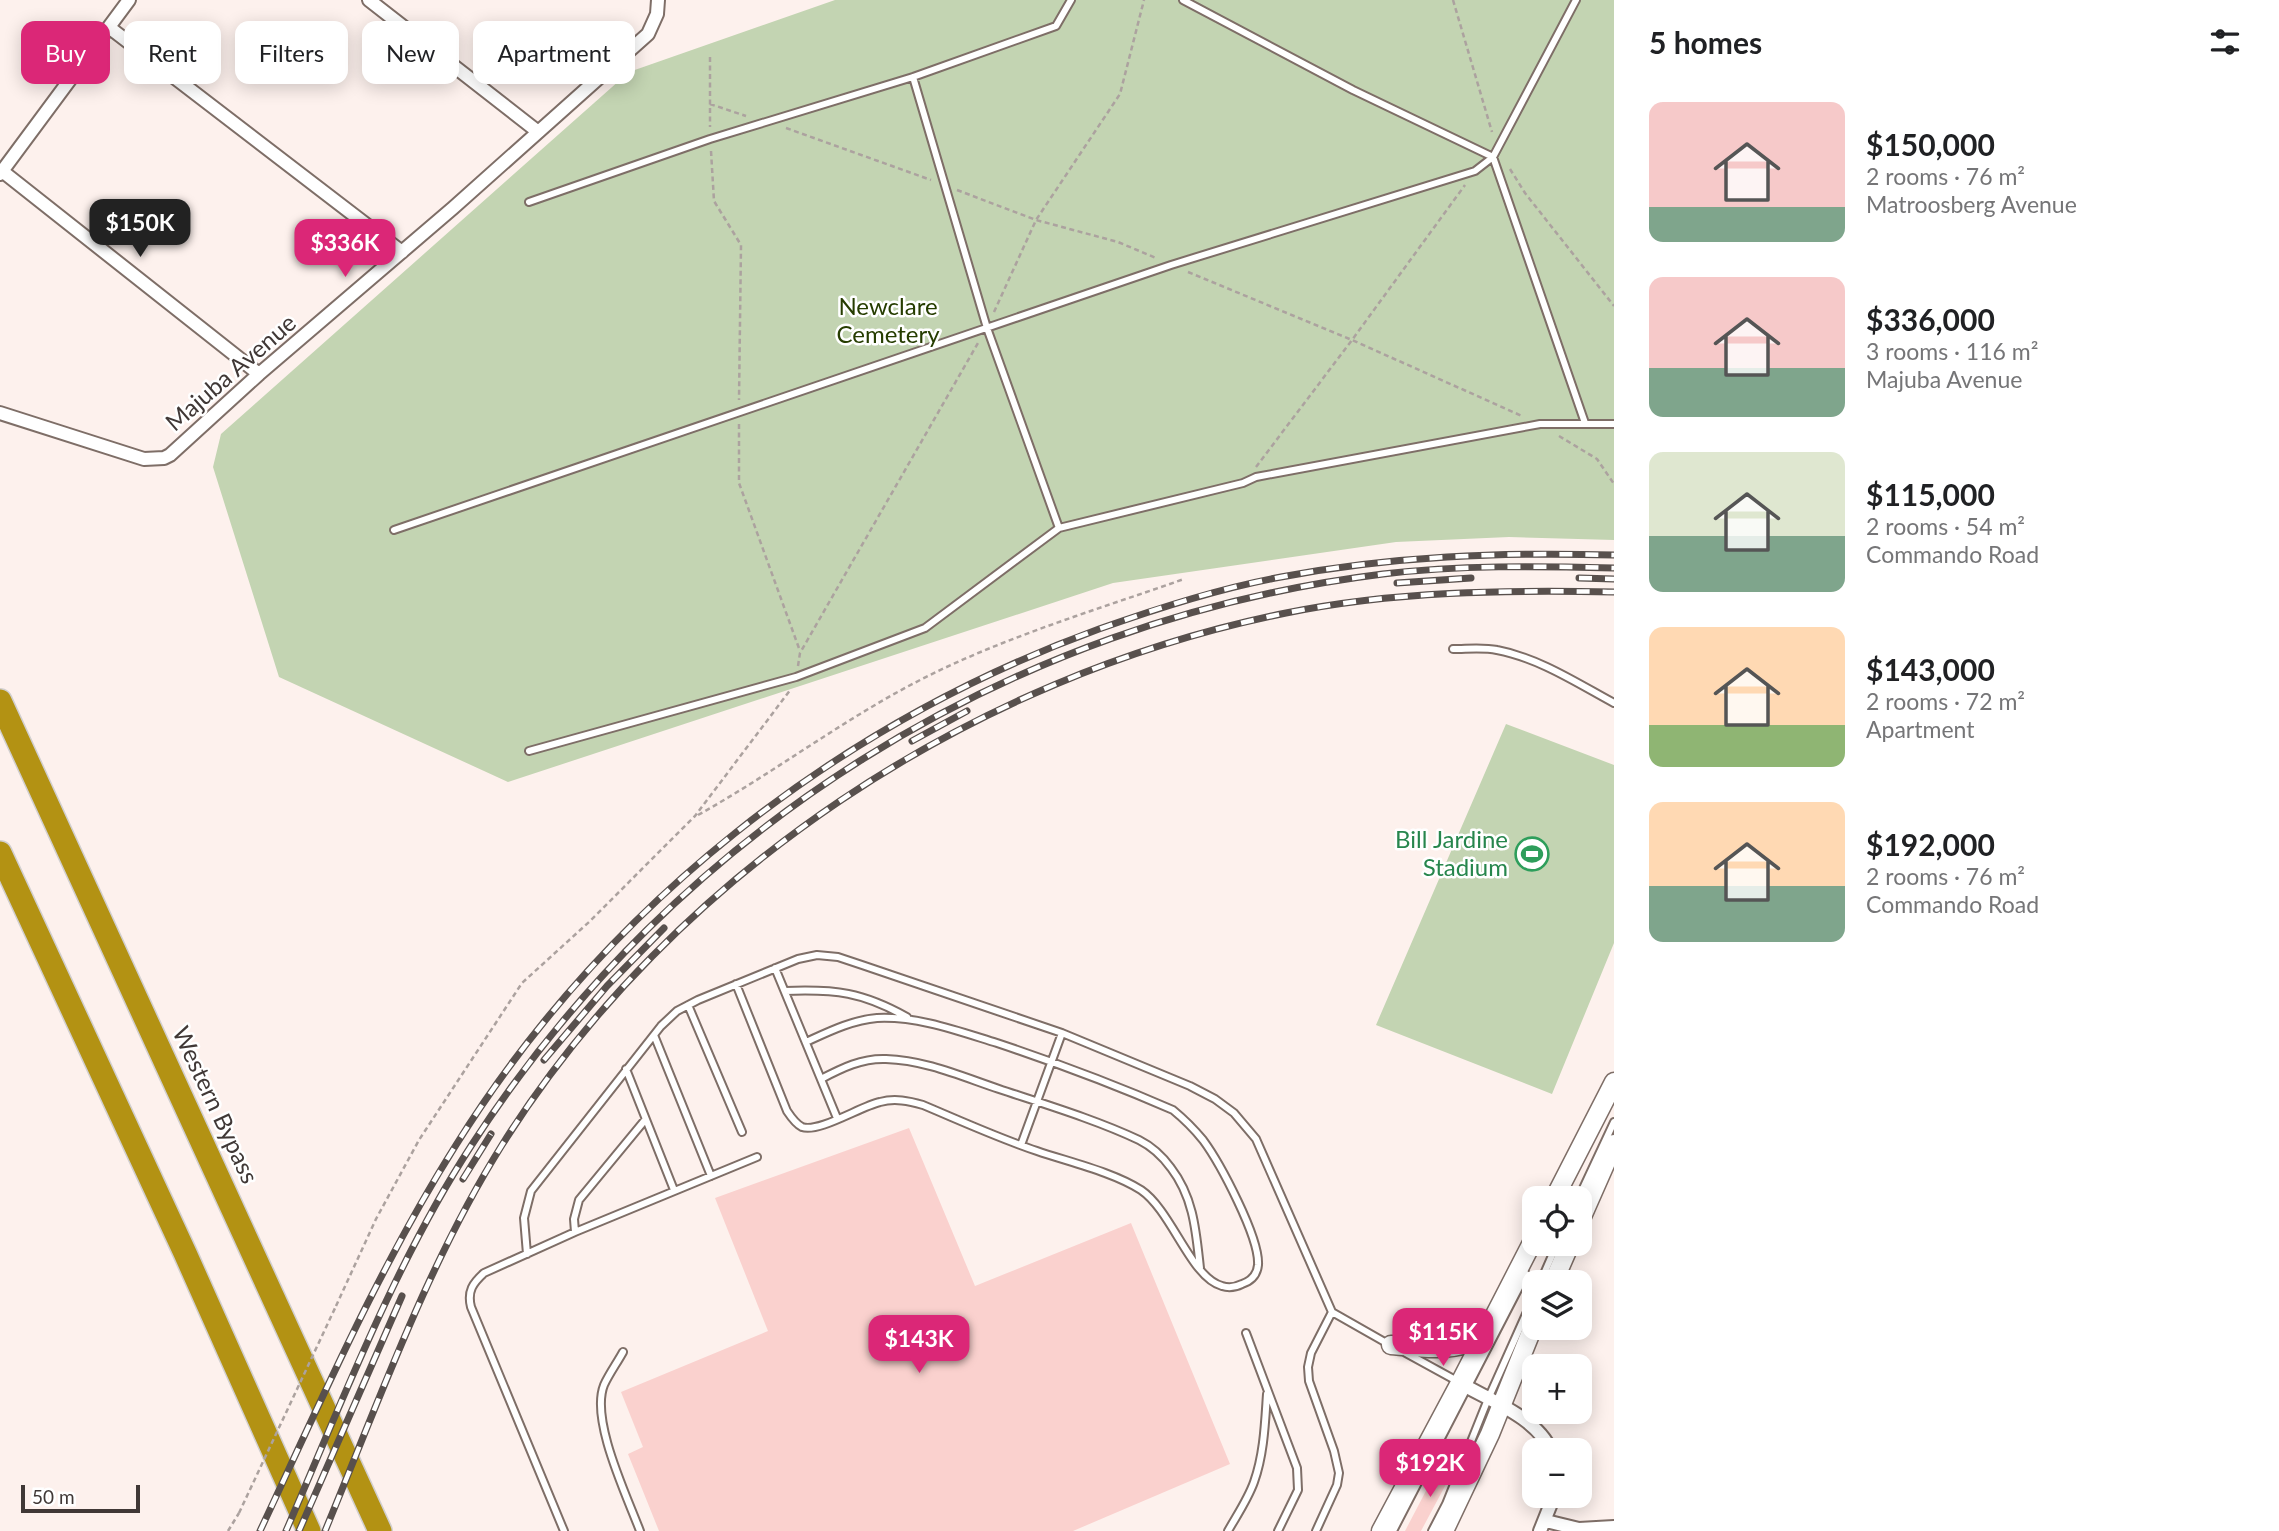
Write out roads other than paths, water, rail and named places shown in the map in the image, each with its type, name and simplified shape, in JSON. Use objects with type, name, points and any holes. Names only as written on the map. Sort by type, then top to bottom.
[{"type":"highway","name":"Western Bypass","points":[[0,701],[380,1531]]},
{"type":"highway","points":[[0,853],[185,1253],[309,1531]]},
{"type":"main road","points":[[1561,1186],[1614,1082]]},
{"type":"main road","points":[[1592,1194],[1614,1144]]},
{"type":"main road","points":[[1381,1531],[1464,1386],[1484,1337],[1525,1256]]},
{"type":"main road","points":[[1391,1345],[1453,1348],[1472,1344],[1484,1337]]},
{"type":"main road","points":[[1444,1531],[1490,1434],[1494,1402],[1526,1340]]},
{"type":"street","points":[[129,0],[110,28],[402,252]]},
{"type":"street","points":[[369,0],[537,131]]},
{"type":"street","name":"Majuba Avenue","points":[[0,413],[144,459],[164,458],[648,34],[657,14],[658,0]]},
{"type":"street","points":[[68,84],[1,173],[259,374]]},
{"type":"street","points":[[1464,1386],[1530,1424],[1544,1438]]},
{"type":"street","points":[[1550,1508],[1543,1526],[1579,1529],[1614,1527]]},
{"type":"lane","points":[[529,202],[710,139],[913,78],[1056,26],[1071,0]]},
{"type":"lane","points":[[1183,0],[1353,90],[1493,157],[1585,423]]},
{"type":"lane","points":[[394,530],[1171,265],[1475,171],[1493,157],[1576,0]]},
{"type":"lane","points":[[913,78],[987,328],[1059,528]]},
{"type":"lane","points":[[529,751],[796,677],[925,628],[1059,528],[1243,483],[1255,477],[1540,424],[1614,424]]},
{"type":"lane","points":[[1453,649],[1495,649],[1518,655],[1541,664],[1614,703]]},
{"type":"lane","points":[[527,1254],[524,1218],[531,1191],[626,1069],[677,1011],[798,959],[817,955],[838,957],[1062,1033],[1215,1099],[1234,1113],[1255,1139],[1269,1165],[1332,1312],[1464,1386]]},
{"type":"lane","points":[[775,968],[837,1118]]},
{"type":"lane","points":[[736,984],[787,1111],[794,1121],[802,1126],[810,1128],[881,1101],[908,1101],[1139,1189],[1154,1200],[1210,1281],[1223,1286],[1236,1286],[1249,1282],[1256,1274],[1258,1264],[1247,1224],[1230,1186],[1203,1140],[1173,1110],[1051,1061],[950,1028],[909,1018],[875,1018],[845,1025],[806,1042]]},
{"type":"lane","points":[[785,991],[826,989],[852,993],[884,1004],[909,1018]]},
{"type":"lane","points":[[688,1005],[742,1132]]},
{"type":"lane","points":[[1021,1145],[1062,1033]]},
{"type":"lane","points":[[654,1035],[711,1176]]},
{"type":"lane","points":[[821,1079],[843,1067],[866,1060],[910,1061],[1037,1101],[1140,1141],[1156,1151],[1171,1167],[1188,1195],[1195,1218],[1200,1270]]},
{"type":"lane","points":[[626,1069],[674,1190]]},
{"type":"lane","points":[[1570,1186],[1614,1099]]},
{"type":"lane","points":[[575,1232],[573,1219],[579,1200],[645,1120]]},
{"type":"lane","points":[[1584,1186],[1614,1122]]},
{"type":"lane","points":[[564,1531],[469,1298],[473,1283],[484,1273],[575,1232],[757,1157]]},
{"type":"lane","points":[[1394,1531],[1464,1386],[1529,1268]]},
{"type":"lane","points":[[1315,1531],[1337,1485],[1339,1473],[1309,1381],[1308,1367],[1311,1353],[1332,1312]]},
{"type":"lane","points":[[1432,1531],[1494,1402],[1522,1328]]},
{"type":"lane","points":[[1246,1333],[1297,1468],[1299,1480],[1293,1501],[1278,1531]]},
{"type":"lane","points":[[624,1352],[603,1386],[600,1408],[603,1430],[640,1531]]},
{"type":"lane","points":[[1228,1531],[1254,1484],[1263,1446],[1268,1390]]},
{"type":"railway","points":[[260,1531],[401,1238],[456,1145],[516,1058],[582,977],[656,902],[735,833],[819,771],[909,717],[1002,669],[1099,629],[1212,593],[1323,570],[1406,560],[1530,554],[1614,555]]},
{"type":"railway","points":[[286,1531],[394,1286],[443,1191],[471,1146],[553,1033],[647,930],[751,838],[863,759],[984,692],[1111,638],[1245,599],[1383,574],[1470,568],[1614,568]]},
{"type":"railway","points":[[1397,583],[1471,578]]},
{"type":"railway","points":[[1579,578],[1614,579]]},
{"type":"railway","points":[[325,1531],[427,1286],[450,1238],[502,1145],[572,1047],[652,956],[742,874],[840,801],[945,737],[1055,684],[1169,643],[1286,613],[1367,600],[1490,592],[1614,592]]},
{"type":"railway","points":[[912,741],[967,711]]},
{"type":"railway","points":[[544,1060],[607,986],[664,928]]},
{"type":"railway","points":[[463,1179],[491,1134]]},
{"type":"railway","points":[[299,1531],[402,1296]]},
{"type":"place","name":"Bill Jardine Stadium","points":[[1532,854]]},
{"type":"park label","name":"Newclare Cemetery","points":[[888,321]]}]
